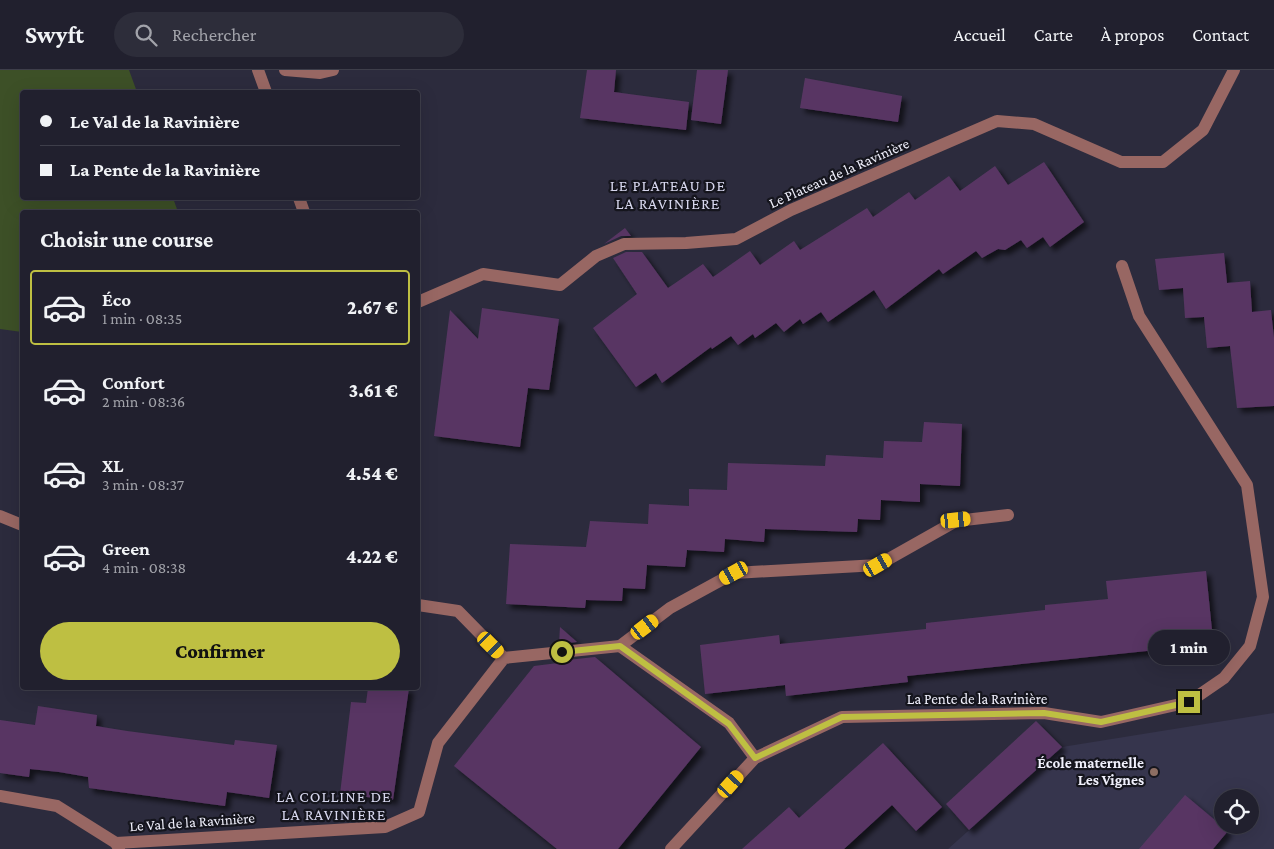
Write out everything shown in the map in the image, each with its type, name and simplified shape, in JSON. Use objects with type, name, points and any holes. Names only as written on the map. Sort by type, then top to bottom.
[{"type":"street","points":[[258,70],[265,90]]},
{"type":"street","points":[[285,70],[320,73],[333,70]]},
{"type":"street","name":"Le Plateau de la Ravinière","points":[[420,301],[483,274],[560,285],[596,256],[624,244],[686,243],[736,239],[790,210],[997,121],[1034,124],[1120,162],[1163,162],[1203,130],[1234,70]]},
{"type":"street","name":"La Pente de la Ravinière","points":[[671,849],[755,758],[842,717],[1044,713],[1101,722],[1189,702],[1224,678],[1250,646],[1263,597],[1247,485],[1139,316],[1122,266]]},
{"type":"street","points":[[420,605],[458,611],[504,658],[620,646],[670,608],[734,573],[878,565],[956,520],[1008,515]]},
{"type":"street","points":[[0,516],[20,523]]},
{"type":"street","points":[[620,646],[729,724],[755,758]]},
{"type":"street","name":"Le Val de la Ravinière","points":[[0,796],[56,806],[117,846],[385,827],[419,812],[438,743],[504,658]]},
{"type":"shaded area","name":"École maternelle Les Vignes","points":[[1274,713],[1274,849],[948,849],[1062,747]]},
{"type":"green space","points":[[0,70],[129,70],[136,90],[20,90],[20,200],[174,200],[177,210],[20,210],[20,332],[0,329]]},
{"type":"building","points":[[587,70],[616,70],[614,92],[689,102],[686,130],[580,118]]},
{"type":"building","points":[[697,70],[728,70],[721,124],[691,120]]},
{"type":"building","points":[[805,78],[902,96],[898,122],[800,108]]},
{"type":"building","points":[[1044,162],[1084,222],[1050,247],[1043,237],[1027,248],[1021,240],[1005,250],[998,249],[982,258],[976,251],[943,274],[939,269],[886,309],[874,290],[828,322],[821,312],[803,324],[800,319],[784,332],[776,323],[755,338],[753,334],[738,345],[731,336],[712,349],[711,347],[662,383],[656,373],[636,387],[593,328],[637,294],[613,258],[626,252],[642,252],[668,288],[703,264],[713,277],[750,251],[760,265],[794,241],[800,250],[867,208],[873,217],[909,192],[915,200],[949,176],[960,191],[995,166],[1008,185]]},
{"type":"building","points":[[625,228],[631,236],[621,236],[604,244]]},
{"type":"building","points":[[1224,253],[1227,283],[1250,281],[1252,312],[1271,310],[1274,338],[1274,406],[1237,408],[1230,346],[1207,348],[1204,317],[1185,318],[1183,288],[1159,290],[1155,259]]},
{"type":"building","points":[[482,308],[559,319],[549,390],[528,388],[520,447],[434,436],[450,310],[478,339]]},
{"type":"building","points":[[924,422],[962,424],[960,486],[920,484],[920,502],[881,500],[880,520],[858,519],[857,532],[765,529],[764,542],[725,539],[724,552],[687,550],[685,567],[647,565],[645,589],[623,588],[622,601],[586,600],[585,608],[506,604],[510,544],[586,547],[590,521],[648,524],[649,504],[689,506],[689,489],[727,490],[728,463],[825,466],[826,455],[883,458],[884,441],[922,442]]},
{"type":"building","points":[[1206,571],[1212,630],[1174,634],[1176,648],[907,676],[908,682],[786,696],[785,685],[705,694],[700,645],[779,635],[780,644],[926,629],[926,623],[1045,610],[1045,605],[1108,599],[1106,581]]},
{"type":"building","points":[[560,627],[577,642],[559,644]]},
{"type":"building","points":[[595,657],[701,747],[618,849],[557,849],[454,766],[534,666]]},
{"type":"building","points":[[368,690],[409,690],[393,800],[340,794],[351,702],[366,703]]},
{"type":"building","points":[[38,706],[97,715],[96,726],[234,745],[235,740],[277,745],[269,798],[227,792],[225,806],[89,788],[88,777],[59,772],[30,769],[29,777],[0,773],[0,720],[35,725]]},
{"type":"building","points":[[1036,721],[1062,747],[969,830],[946,804]]},
{"type":"building","points":[[883,743],[942,807],[916,831],[892,805],[844,849],[742,849],[789,807],[799,818]]},
{"type":"building","points":[[1185,795],[1214,819],[1214,834],[1226,834],[1213,849],[1139,849]]},
{"type":"place","name":"École maternelle Les Vignes","points":[[1154,772]]},
{"type":"district","name":"LE PLATEAU DE LA RAVINIÈRE","points":[[668,194]]},
{"type":"district","name":"LA COLLINE DE LA RAVINIÈRE","points":[[334,805]]},
{"type":"route","points":[[562,652],[620,646],[729,724],[755,758],[842,717],[1044,713],[1101,722],[1189,702]]}]
